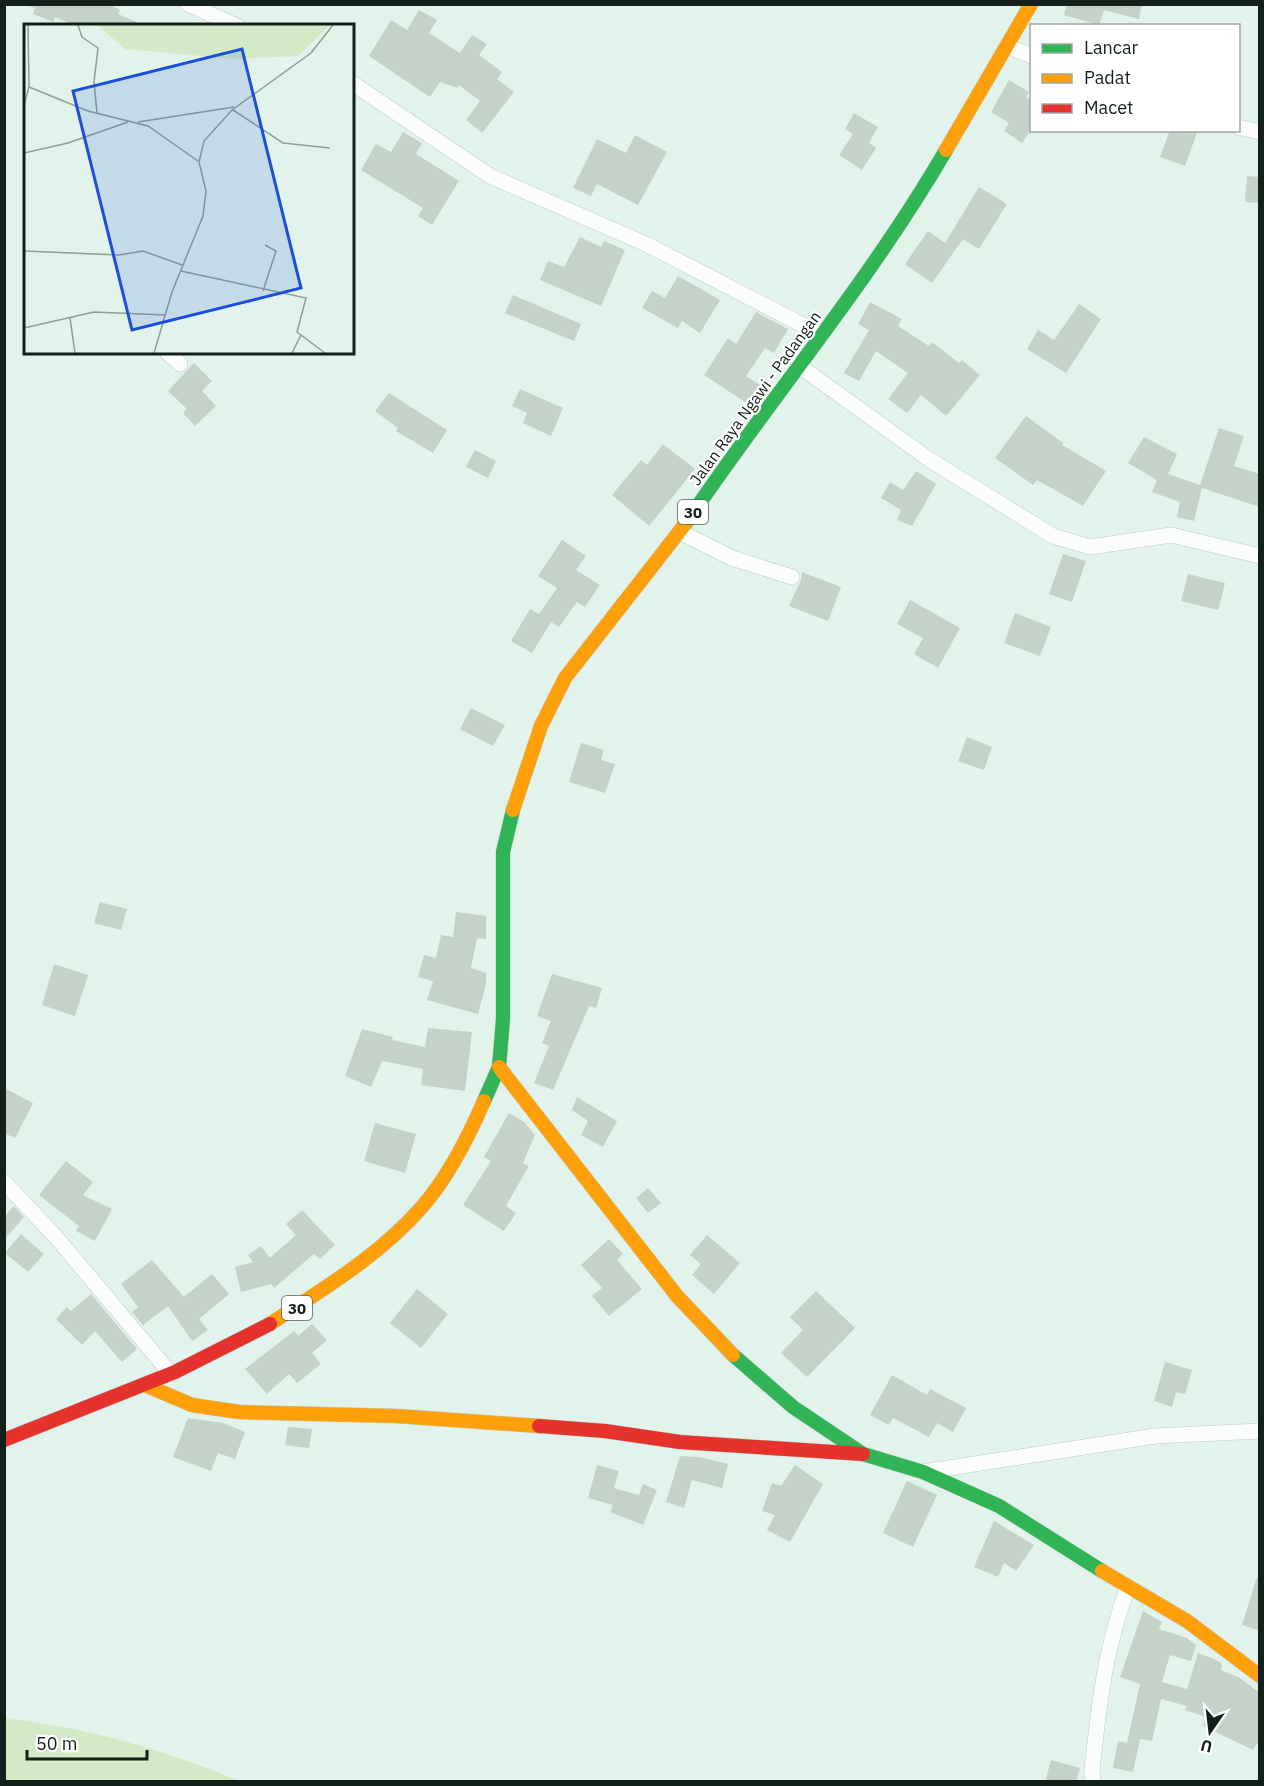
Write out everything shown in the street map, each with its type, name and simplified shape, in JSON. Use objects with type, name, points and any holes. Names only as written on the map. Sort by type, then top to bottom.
[{"type":"main road","name":"Jalan Raya Ngawi - Padangan","points":[[4,1440],[171,1374],[269,1325],[358,1266],[395,1235],[423,1206],[467,1140],[499,1067],[503,1019],[503,852],[516,795],[541,726],[565,678],[680,532],[917,200],[1031,4]]},
{"type":"main road","points":[[499,1067],[578,1165],[639,1248],[716,1340],[793,1407],[863,1454]]},
{"type":"main road","points":[[145,1385],[192,1405],[239,1412],[396,1416],[605,1431],[680,1442],[863,1454],[923,1472],[999,1506],[1187,1621],[1260,1676]]},
{"type":"street","points":[[188,4],[233,24]]},
{"type":"street","points":[[1007,46],[1030,55]]},
{"type":"street","points":[[354,83],[490,176],[648,245],[822,335]]},
{"type":"street","points":[[1240,127],[1260,132]]},
{"type":"street","points":[[169,354],[180,364]]},
{"type":"street","points":[[798,365],[930,460],[1037,529],[1053,536],[1090,547],[1171,535],[1260,556]]},
{"type":"street","points":[[680,532],[732,558],[792,577]]},
{"type":"street","points":[[4,1182],[56,1237],[171,1374]]},
{"type":"street","points":[[923,1472],[1155,1436],[1260,1431]]},
{"type":"street","points":[[1093,1782],[1092,1769],[1102,1684],[1113,1626],[1128,1587]]},
{"type":"green space","points":[[5,1718],[124,1741],[182,1759],[239,1781],[5,1781]]},
{"type":"building","points":[[108,4],[120,10],[118,14],[140,24],[71,24],[55,17],[53,22],[33,14],[35,8],[26,5]]},
{"type":"building","points":[[1067,4],[1142,4],[1139,19],[1104,10],[1099,24],[1096,24],[1064,15]]},
{"type":"building","points":[[419,10],[437,20],[429,33],[460,53],[472,35],[487,44],[479,55],[502,72],[497,79],[514,92],[482,133],[466,120],[480,101],[459,85],[457,88],[440,82],[430,97],[369,56],[391,20],[407,30]]},
{"type":"building","points":[[1009,80],[1029,92],[1026,97],[1030,100],[1030,131],[1022,143],[1004,131],[1009,123],[991,112]]},
{"type":"building","points":[[854,113],[878,127],[869,143],[876,148],[862,170],[839,155],[853,134],[845,129]]},
{"type":"building","points":[[403,132],[422,143],[416,154],[459,181],[432,225],[418,216],[423,208],[361,170],[376,144],[391,152]]},
{"type":"building","points":[[1169,132],[1197,132],[1185,166],[1160,157]]},
{"type":"building","points":[[635,135],[667,152],[638,205],[597,184],[591,196],[573,188],[597,139],[626,153]]},
{"type":"building","points":[[1247,176],[1260,177],[1260,203],[1245,202]]},
{"type":"building","points":[[979,187],[1007,204],[979,249],[963,239],[932,283],[905,264],[928,231],[945,243]]},
{"type":"building","points":[[580,237],[601,247],[604,241],[625,250],[601,306],[540,280],[548,261],[564,267]]},
{"type":"building","points":[[678,276],[720,300],[700,333],[682,321],[678,328],[642,308],[652,291],[665,298]]},
{"type":"building","points":[[513,295],[581,324],[574,341],[505,313]]},
{"type":"building","points":[[870,302],[902,319],[898,326],[929,346],[932,342],[959,363],[962,360],[980,375],[946,416],[921,395],[907,413],[888,399],[908,373],[876,351],[859,381],[844,373],[869,330],[858,324]]},
{"type":"building","points":[[1079,304],[1101,319],[1066,373],[1027,349],[1038,330],[1054,340]]},
{"type":"building","points":[[756,312],[788,329],[774,353],[765,348],[746,376],[760,385],[748,404],[704,375],[728,338],[736,344]]},
{"type":"building","points":[[194,363],[212,381],[202,391],[216,406],[195,426],[183,413],[187,409],[168,391]]},
{"type":"building","points":[[520,389],[563,408],[551,436],[523,423],[527,413],[512,406]]},
{"type":"building","points":[[389,393],[447,430],[433,453],[396,431],[398,428],[375,411]]},
{"type":"building","points":[[1026,416],[1063,443],[1062,445],[1106,471],[1083,506],[1037,480],[1033,485],[995,458]]},
{"type":"building","points":[[1219,428],[1244,436],[1234,466],[1260,474],[1260,507],[1202,488],[1194,521],[1177,517],[1180,502],[1152,492],[1157,480],[1128,463],[1144,437],[1177,454],[1168,474],[1200,485]]},
{"type":"building","points":[[663,444],[695,469],[649,526],[612,495],[641,460],[647,465]]},
{"type":"building","points":[[475,450],[496,461],[488,478],[466,467]]},
{"type":"building","points":[[916,471],[936,484],[912,526],[897,520],[901,510],[881,498],[890,482],[903,490]]},
{"type":"building","points":[[562,540],[586,556],[576,570],[600,585],[585,607],[577,602],[559,627],[551,622],[532,653],[511,641],[530,609],[539,614],[557,588],[538,576]]},
{"type":"building","points":[[1063,554],[1086,561],[1072,602],[1049,594]]},
{"type":"building","points":[[802,572],[841,587],[828,621],[789,606],[801,580]]},
{"type":"building","points":[[1188,574],[1225,583],[1218,610],[1181,601]]},
{"type":"building","points":[[910,600],[960,628],[938,668],[914,654],[923,638],[897,624]]},
{"type":"building","points":[[1015,613],[1051,627],[1040,656],[1004,643]]},
{"type":"building","points":[[471,708],[505,725],[493,746],[460,729]]},
{"type":"building","points":[[967,737],[992,747],[984,770],[958,761]]},
{"type":"building","points":[[581,743],[604,750],[601,760],[615,764],[605,793],[569,782]]},
{"type":"building","points":[[100,902],[127,909],[121,930],[94,923]]},
{"type":"building","points":[[456,912],[486,916],[486,939],[477,938],[471,968],[486,973],[486,984],[478,1014],[427,1000],[433,981],[418,977],[424,955],[436,958],[441,935],[453,937]]},
{"type":"building","points":[[54,964],[88,975],[75,1016],[42,1005]]},
{"type":"building","points":[[552,974],[602,988],[596,1008],[589,1006],[553,1090],[534,1083],[549,1046],[542,1043],[551,1021],[537,1016]]},
{"type":"building","points":[[428,1028],[472,1032],[465,1091],[421,1085],[423,1069],[382,1061],[371,1087],[345,1076],[362,1029],[393,1037],[392,1040],[425,1047]]},
{"type":"building","points":[[4,1088],[33,1103],[15,1138],[4,1133]]},
{"type":"building","points":[[577,1097],[617,1121],[603,1147],[581,1135],[588,1121],[572,1110]]},
{"type":"building","points":[[509,1113],[524,1122],[535,1135],[523,1163],[529,1166],[506,1206],[516,1213],[504,1231],[463,1205],[491,1161],[484,1157]]},
{"type":"building","points":[[375,1123],[416,1134],[405,1173],[364,1161]]},
{"type":"building","points":[[66,1161],[93,1182],[83,1195],[112,1209],[95,1241],[76,1231],[79,1226],[39,1195]]},
{"type":"building","points":[[648,1188],[661,1203],[648,1213],[636,1198]]},
{"type":"building","points":[[14,1206],[24,1217],[4,1240],[4,1217]]},
{"type":"building","points":[[302,1210],[335,1245],[320,1259],[314,1254],[274,1288],[271,1284],[241,1292],[235,1267],[253,1262],[248,1255],[261,1246],[270,1258],[296,1235],[286,1224]]},
{"type":"building","points":[[21,1234],[44,1254],[28,1272],[5,1253]]},
{"type":"building","points":[[707,1235],[740,1263],[714,1294],[692,1275],[701,1264],[690,1255]]},
{"type":"building","points":[[609,1239],[623,1254],[617,1260],[642,1289],[609,1316],[592,1296],[602,1288],[581,1265]]},
{"type":"building","points":[[152,1260],[184,1297],[212,1274],[229,1294],[199,1319],[208,1330],[192,1341],[168,1306],[143,1325],[132,1312],[138,1307],[121,1284]]},
{"type":"building","points":[[417,1289],[448,1314],[421,1348],[390,1323]]},
{"type":"building","points":[[816,1291],[855,1328],[807,1377],[781,1353],[803,1330],[790,1317]]},
{"type":"building","points":[[91,1294],[137,1349],[122,1362],[95,1331],[82,1345],[56,1319],[67,1307],[71,1311]]},
{"type":"building","points":[[312,1324],[327,1340],[312,1353],[321,1364],[297,1383],[289,1374],[267,1394],[245,1369],[294,1331],[298,1336]]},
{"type":"building","points":[[1165,1362],[1192,1370],[1185,1394],[1176,1392],[1172,1407],[1154,1401]]},
{"type":"building","points":[[892,1375],[927,1395],[930,1389],[966,1408],[953,1432],[937,1423],[929,1437],[893,1418],[889,1425],[870,1415]]},
{"type":"building","points":[[188,1418],[223,1423],[245,1432],[235,1459],[218,1453],[211,1471],[173,1457]]},
{"type":"building","points":[[288,1427],[312,1429],[309,1448],[285,1445]]},
{"type":"building","points":[[680,1456],[699,1457],[728,1464],[722,1488],[692,1480],[684,1508],[666,1502]]},
{"type":"building","points":[[597,1465],[619,1471],[614,1488],[639,1495],[643,1484],[657,1490],[643,1525],[610,1512],[613,1505],[588,1498]]},
{"type":"building","points":[[795,1465],[823,1484],[790,1542],[767,1530],[775,1515],[762,1511],[772,1483],[781,1486]]},
{"type":"building","points":[[907,1481],[937,1495],[913,1547],[883,1533]]},
{"type":"building","points":[[994,1521],[1034,1545],[1016,1571],[1004,1563],[998,1577],[974,1567]]},
{"type":"building","points":[[1257,1577],[1260,1578],[1260,1631],[1242,1625]]},
{"type":"building","points":[[1143,1611],[1162,1622],[1159,1629],[1187,1638],[1196,1645],[1191,1661],[1170,1655],[1162,1682],[1187,1689],[1198,1653],[1222,1664],[1221,1670],[1240,1678],[1260,1693],[1260,1739],[1253,1750],[1203,1726],[1206,1717],[1185,1710],[1187,1706],[1161,1699],[1152,1741],[1140,1739],[1133,1772],[1113,1768],[1118,1741],[1127,1743],[1140,1684],[1120,1677]]},
{"type":"building","points":[[1051,1760],[1080,1768],[1076,1782],[1045,1782]]},
{"type":"traffic: fast","points":[[686,523],[853,292],[946,150]]},
{"type":"traffic: fast","points":[[484,1101],[499,1067],[503,1019],[503,852],[513,810]]},
{"type":"traffic: fast","points":[[733,1355],[793,1407],[863,1454],[923,1472],[999,1506],[1102,1571]]},
{"type":"traffic: slow","points":[[946,150],[1031,4]]},
{"type":"traffic: slow","points":[[513,810],[541,726],[565,678],[686,523]]},
{"type":"traffic: slow","points":[[499,1067],[677,1296],[733,1355]]},
{"type":"traffic: slow","points":[[270,1324],[350,1271],[405,1225],[422,1207],[449,1170],[484,1101]]},
{"type":"traffic: slow","points":[[145,1385],[192,1405],[239,1412],[396,1416],[539,1426]]},
{"type":"traffic: slow","points":[[1102,1571],[1187,1621],[1260,1676]]},
{"type":"traffic: jam","points":[[4,1440],[175,1372],[270,1324]]},
{"type":"traffic: jam","points":[[539,1426],[605,1431],[680,1442],[863,1454]]}]
